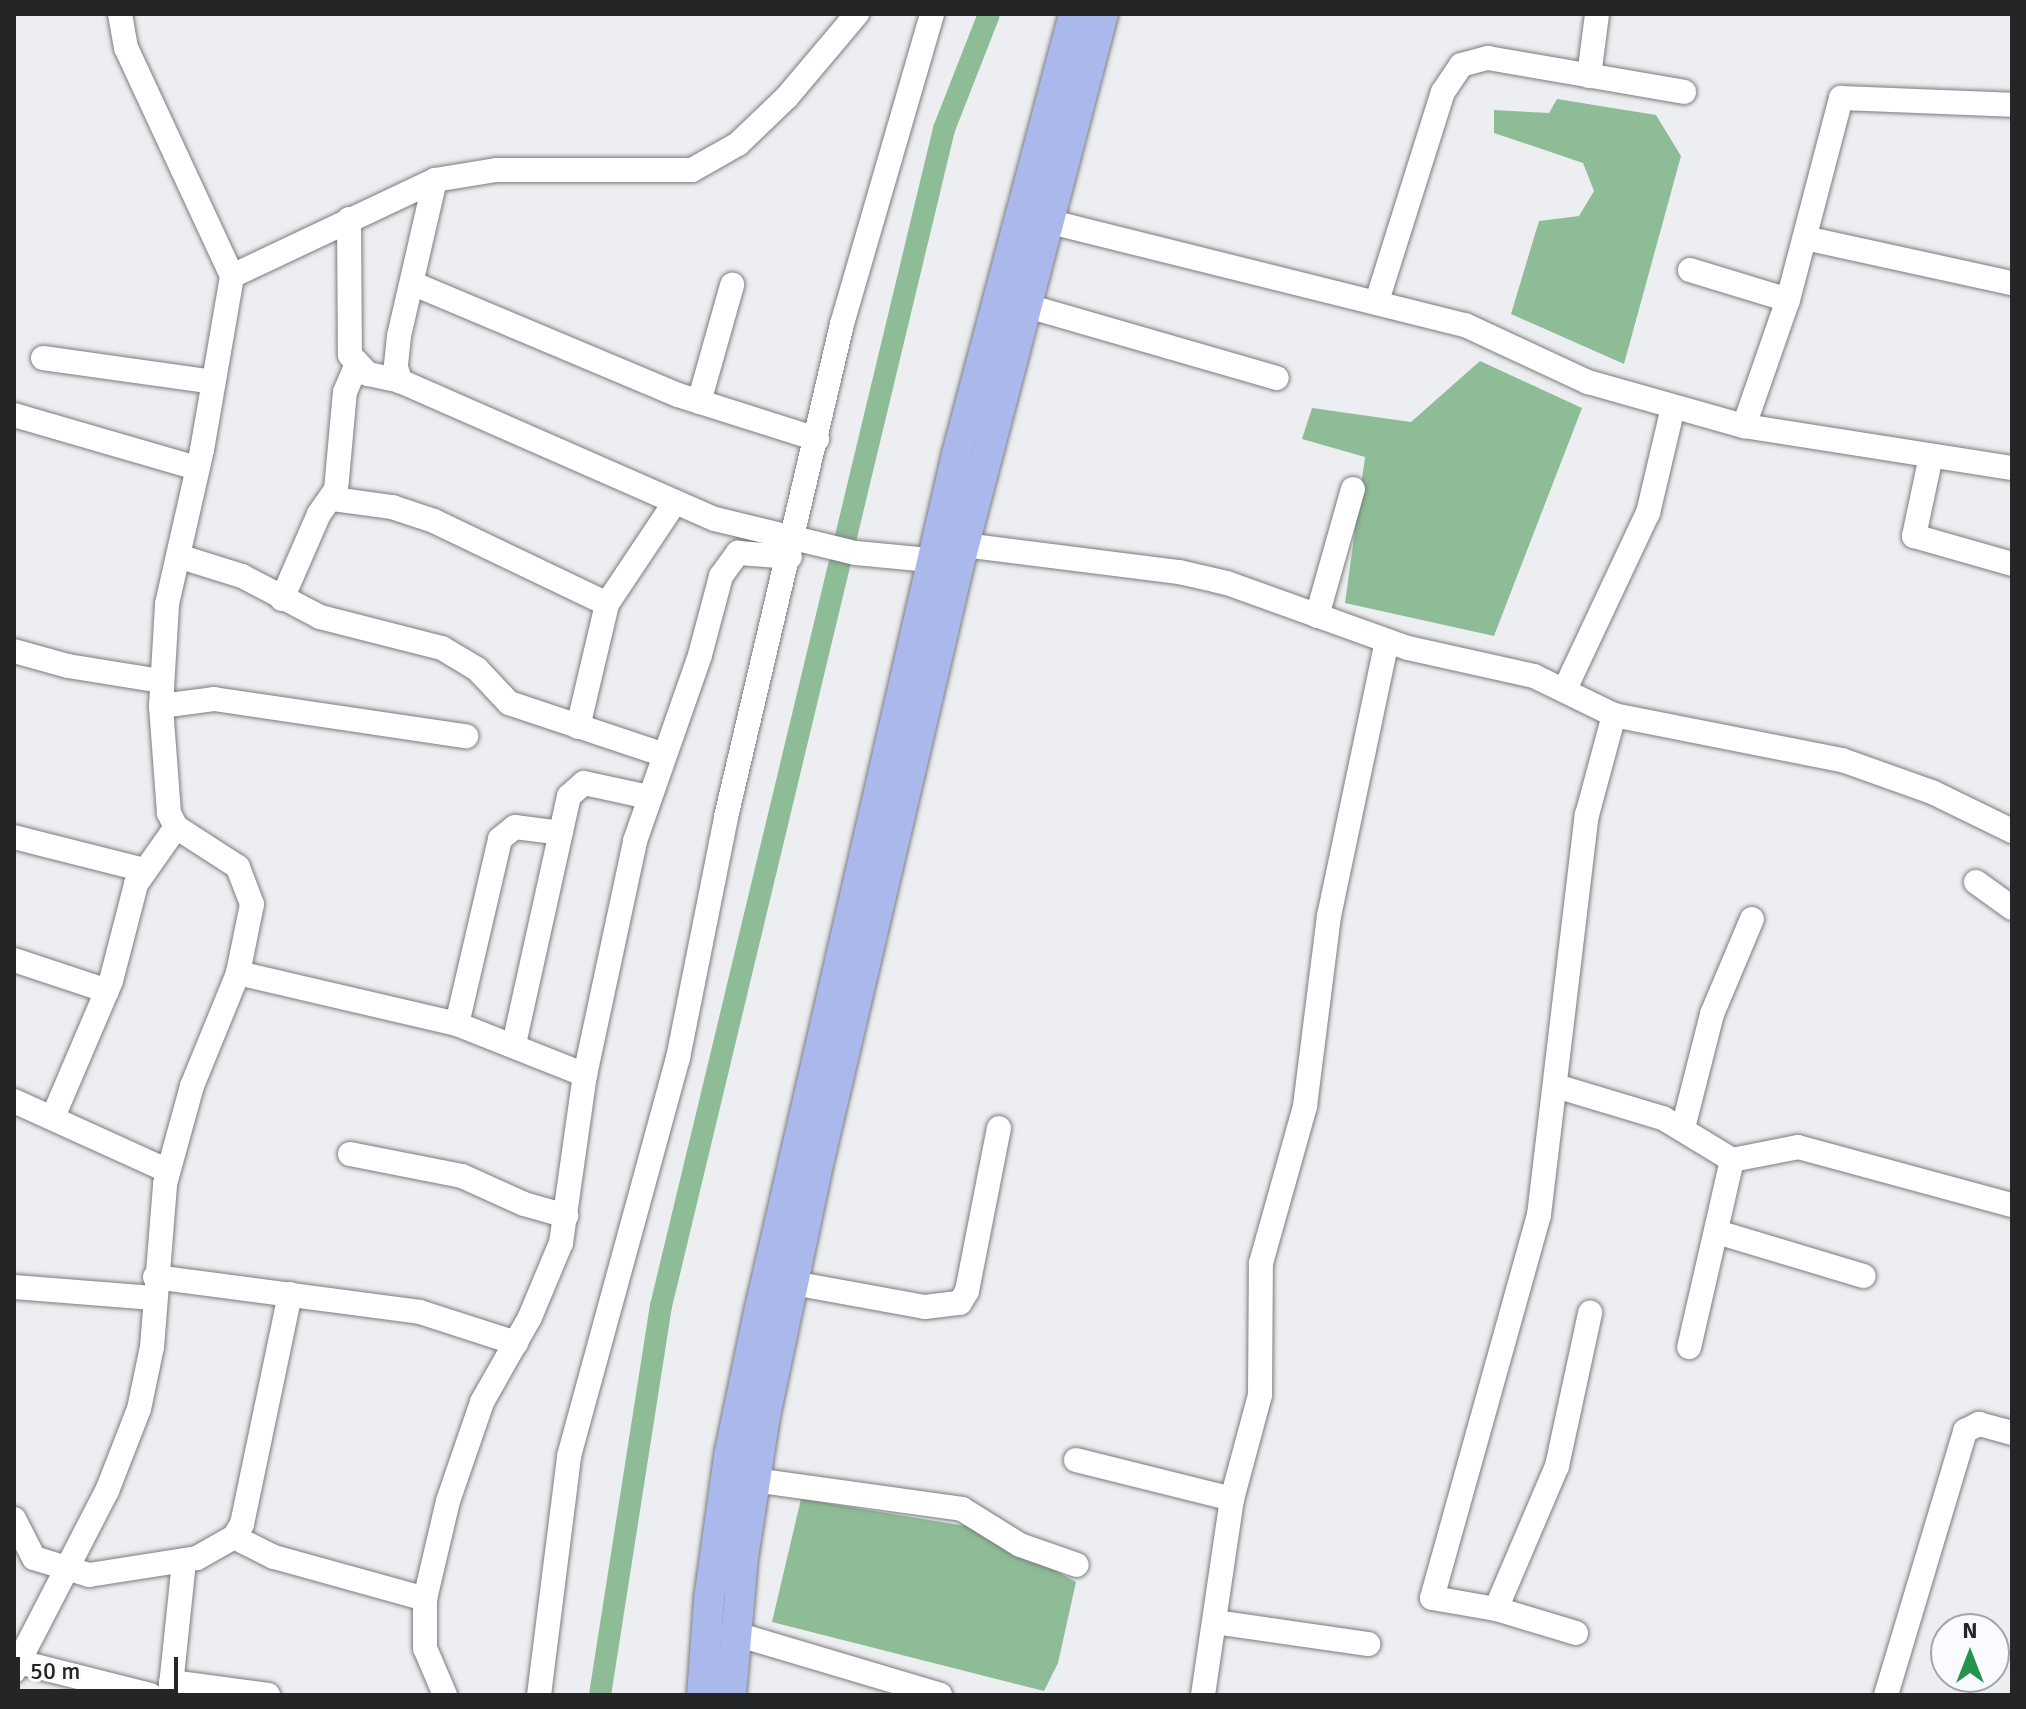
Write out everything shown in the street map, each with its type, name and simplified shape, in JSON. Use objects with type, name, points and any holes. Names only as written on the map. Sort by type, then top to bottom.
[{"type":"main road","points":[[702,1695],[709,1599],[738,1406],[1034,217],[1074,14]]},
{"type":"main road","points":[[731,1695],[754,1480],[793,1283],[952,556],[1024,305],[1034,217],[1103,14]]},
{"type":"street","points":[[120,14],[126,48],[232,276],[197,468],[167,604],[161,706],[165,793],[176,827],[238,867],[247,882],[250,926],[238,973],[192,1086],[168,1171],[152,1347],[139,1409],[107,1491],[16,1666],[164,1691],[268,1695]]},
{"type":"street","points":[[232,276],[435,180],[496,170],[692,170],[738,144],[787,97],[857,14]]},
{"type":"street","points":[[539,1695],[569,1456],[678,1058],[726,817],[797,547],[817,439],[859,259],[932,14]]},
{"type":"street","points":[[1589,76],[1597,14]]},
{"type":"street","points":[[1377,301],[1452,74],[1461,65],[1488,58],[1684,92]]},
{"type":"street","points":[[1744,426],[1788,300],[1841,98],[2012,105]]},
{"type":"street","points":[[400,381],[396,367],[399,336],[414,284],[435,180]]},
{"type":"street","points":[[1034,217],[1465,325],[1588,382],[1744,426],[2012,468]]},
{"type":"street","points":[[282,599],[319,514],[333,499],[345,392],[356,366],[348,341],[349,219]]},
{"type":"street","points":[[1805,238],[2012,283]]},
{"type":"street","points":[[1690,270],[1788,300]]},
{"type":"street","points":[[414,284],[699,402],[817,439]]},
{"type":"street","points":[[699,402],[732,285]]},
{"type":"street","points":[[1024,305],[1277,378]]},
{"type":"street","points":[[43,358],[213,382]]},
{"type":"street","points":[[356,366],[400,381],[715,519],[797,547]]},
{"type":"street","points":[[1565,689],[1648,513],[1673,407]]},
{"type":"street","points":[[14,415],[197,468]]},
{"type":"street","points":[[1931,456],[1914,536],[2012,564]]},
{"type":"street","points":[[1317,616],[1353,489]]},
{"type":"street","points":[[333,499],[392,507],[434,521],[607,604]]},
{"type":"street","points":[[578,727],[607,604],[675,502]]},
{"type":"street","points":[[445,1695],[425,1648],[425,1599],[465,1448],[482,1402],[552,1270],[566,1216],[585,1075],[649,797],[729,559],[751,550],[797,547],[1179,572],[1387,641],[1534,676],[1614,715],[1842,760],[1932,792],[2012,831]]},
{"type":"street","points":[[178,556],[242,576],[282,599],[346,625],[442,648],[477,669],[509,703],[664,755]]},
{"type":"street","points":[[1203,1695],[1232,1499],[1260,1395],[1261,1263],[1305,1106],[1329,916],[1387,641]]},
{"type":"street","points":[[14,651],[68,666],[161,681]]},
{"type":"street","points":[[161,706],[214,699],[466,736]]},
{"type":"street","points":[[1576,1633],[1496,1609],[1432,1598],[1478,1417],[1539,1215],[1587,815],[1614,715]]},
{"type":"street","points":[[514,1044],[569,796],[584,783],[649,797]]},
{"type":"street","points":[[53,1117],[107,991],[144,870],[176,827]]},
{"type":"street","points":[[457,1024],[500,839],[515,827],[561,833]]},
{"type":"street","points":[[14,837],[144,870]]},
{"type":"street","points":[[1976,882],[2012,908]]},
{"type":"street","points":[[1683,1128],[1712,1014],[1752,919]]},
{"type":"street","points":[[14,960],[107,991]]},
{"type":"street","points":[[238,973],[457,1024],[514,1044],[585,1075]]},
{"type":"street","points":[[1556,1086],[1683,1128],[1732,1160],[1798,1147],[2012,1205]]},
{"type":"street","points":[[14,1101],[53,1117],[117,1152],[168,1171]]},
{"type":"street","points":[[793,1283],[925,1307],[960,1303],[967,1291],[999,1128]]},
{"type":"street","points":[[350,1154],[462,1176],[524,1204],[566,1216]]},
{"type":"street","points":[[1689,1347],[1732,1160]]},
{"type":"street","points":[[1717,1232],[1864,1276]]},
{"type":"street","points":[[14,1287],[155,1288],[290,1294],[420,1312],[516,1343]]},
{"type":"street","points":[[14,1519],[27,1552],[66,1570],[113,1575],[184,1561],[218,1550],[234,1537],[242,1524],[290,1294]]},
{"type":"street","points":[[1496,1609],[1557,1466],[1590,1313]]},
{"type":"street","points":[[1886,1695],[1965,1431],[1979,1424],[2012,1433]]},
{"type":"street","points":[[1076,1460],[1232,1499]]},
{"type":"street","points":[[754,1480],[962,1509],[1020,1545],[1077,1565]]},
{"type":"street","points":[[234,1537],[274,1557],[425,1599]]},
{"type":"street","points":[[164,1691],[184,1561]]},
{"type":"street","points":[[1215,1622],[1368,1644]]},
{"type":"street","points":[[736,1634],[940,1695]]},
{"type":"shaded area","points":[[1557,99],[1656,115],[1681,156],[1624,364],[1511,314],[1539,221],[1579,216],[1594,191],[1583,163],[1494,133],[1494,110],[1549,113]]},
{"type":"shaded area","points":[[1480,361],[1582,408],[1494,636],[1345,603],[1365,457],[1302,439],[1312,408],[1411,422]]},
{"type":"shaded area","points":[[801,1499],[978,1528],[1076,1582],[1058,1663],[1044,1691],[772,1622]]},
{"type":"waterway","points":[[600,1695],[661,1306],[944,129],[989,14]]}]
